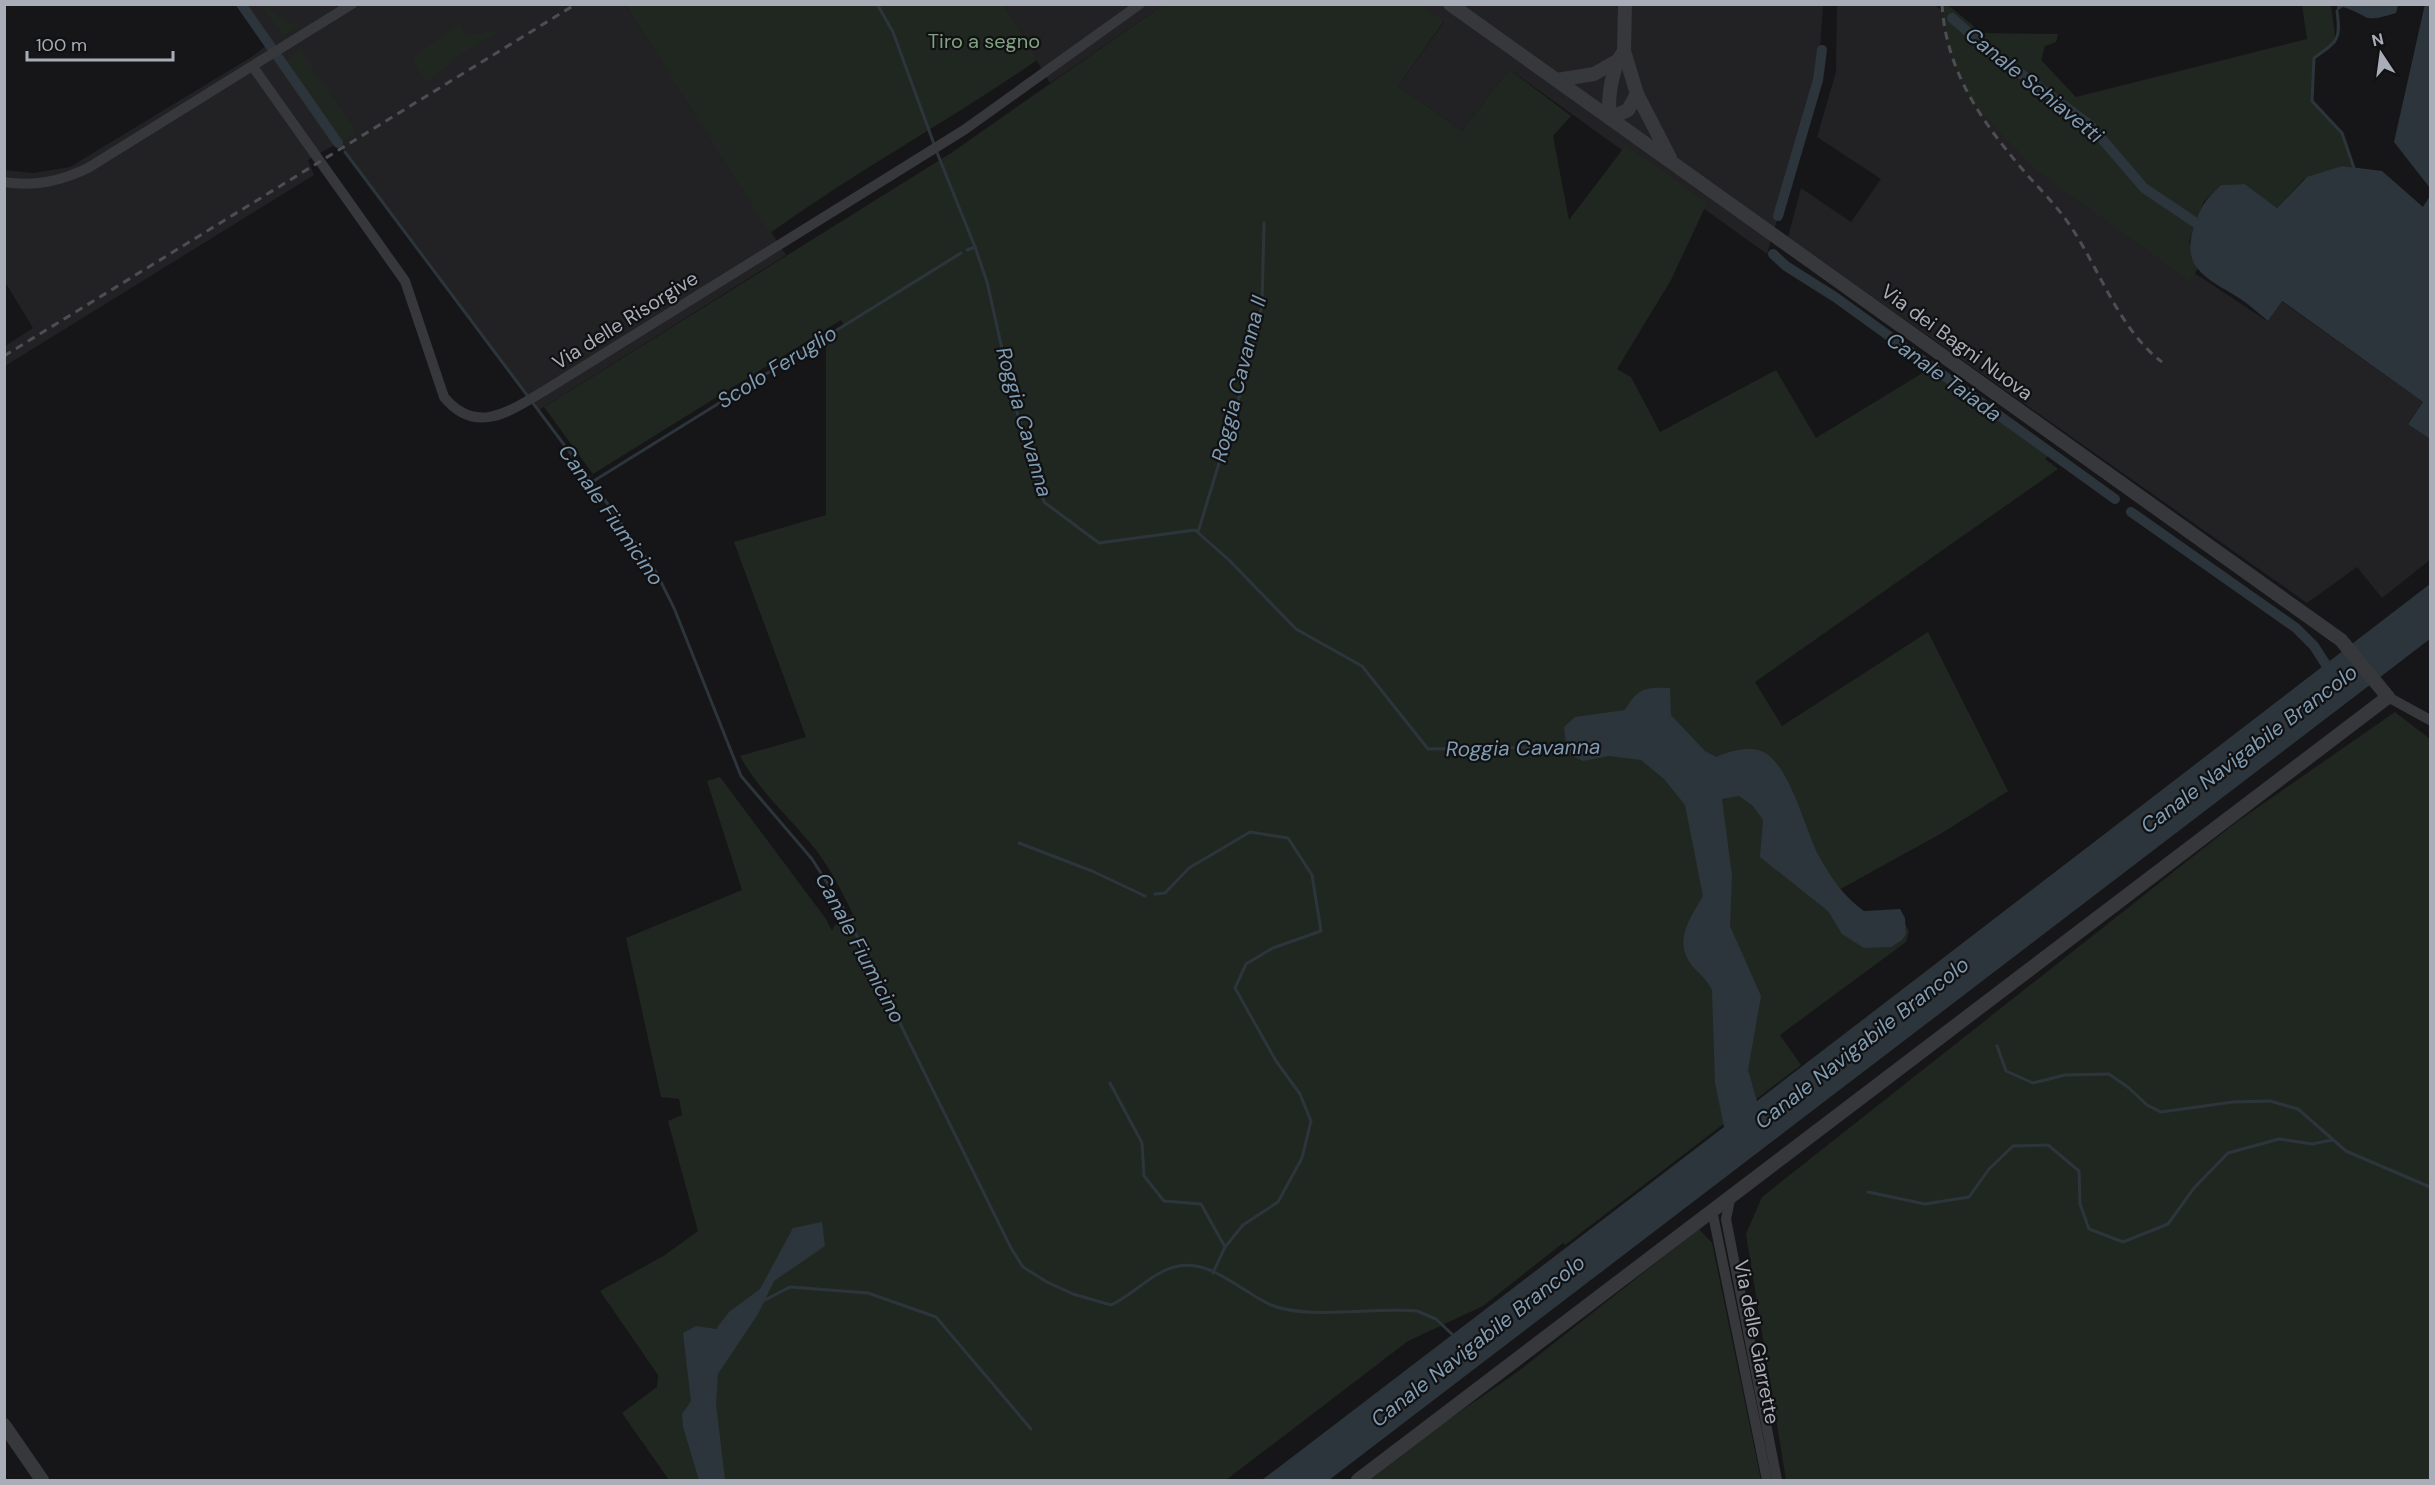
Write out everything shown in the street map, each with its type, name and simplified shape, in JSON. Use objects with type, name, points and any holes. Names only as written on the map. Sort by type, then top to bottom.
[{"type":"street","points":[[4,182],[20,185],[45,183],[77,173],[253,67],[352,4]]},
{"type":"street","name":"Via delle Risorgive","points":[[253,67],[405,281],[444,397],[453,407],[476,417],[505,414],[916,161],[964,130],[1140,4]]},
{"type":"street","name":"Via dei Bagni Nuova","points":[[1450,4],[2341,640],[2388,698],[2430,720]]},
{"type":"street","points":[[1625,4],[1620,56],[1609,108],[1610,118],[1628,110],[1637,94]]},
{"type":"street","points":[[1557,80],[1594,74],[1620,56]]},
{"type":"street","points":[[1620,56],[1673,162]]},
{"type":"street","points":[[1358,1480],[2388,698]]},
{"type":"street","name":"Via delle Giarrette","points":[[1722,1202],[1777,1480]]},
{"type":"street","name":"Via delle Giarrette","points":[[1722,1202],[1715,1226],[1767,1480]]},
{"type":"street","points":[[1699,1220],[1708,1220],[1715,1226]]},
{"type":"street","points":[[4,1425],[42,1480]]},
{"type":"shaded area","points":[[241,4],[626,5],[786,255],[539,410],[338,143],[308,160],[314,175],[5,366],[5,346],[33,328],[5,282],[5,170],[33,173],[70,167],[253,56],[268,44]]},
{"type":"shaded area","points":[[1004,5],[1163,5],[1050,83]]},
{"type":"shaded area","points":[[1419,5],[1823,5],[1818,80],[1767,254],[1509,69],[1462,131],[1398,86],[1444,22]]},
{"type":"shaded area","points":[[1837,5],[1935,5],[2089,135],[2196,274],[2267,321],[2281,301],[2423,402],[2408,423],[2430,439],[2430,560],[2382,598],[2357,567],[2307,603],[1788,237],[1801,188],[1851,222],[1881,179],[1817,137],[1836,72]]},
{"type":"green space","points":[[1419,4],[1444,21],[1398,86],[1462,131],[1509,69],[1571,116],[1553,136],[1569,220],[1626,145],[1707,203],[1671,280],[1617,369],[1631,377],[1660,432],[1776,370],[1816,438],[1929,369],[2049,455],[2045,459],[2058,469],[1755,682],[1782,726],[1928,632],[2008,791],[1942,833],[1837,891],[1849,912],[1904,923],[1909,931],[1906,942],[1780,1035],[1801,1065],[1565,1245],[1563,1243],[1483,1306],[1408,1341],[1226,1480],[669,1480],[622,1413],[657,1387],[658,1375],[600,1291],[665,1255],[698,1231],[668,1121],[682,1115],[679,1099],[661,1097],[626,938],[742,890],[707,781],[720,777],[826,919],[832,931],[835,925],[853,914],[821,858],[766,793],[740,756],[806,737],[734,542],[826,515],[826,336],[844,325],[841,320],[593,474],[544,407],[951,153],[1163,5]]},
{"type":"green space","points":[[261,5],[267,5],[273,13],[298,26],[284,36]]},
{"type":"green space","name":"Tiro a segno","points":[[626,5],[1004,5],[1037,60],[836,188],[770,233]]},
{"type":"green space","points":[[1942,5],[1948,5],[1982,33],[2058,34],[2056,42],[2045,46],[2041,60],[2076,97],[2307,39],[2302,5],[2331,5],[2336,43],[2314,58],[2312,100],[2342,133],[2354,168],[2342,166],[2304,179],[2277,208],[2245,184],[2221,185],[2204,201],[2189,242],[2198,268],[2190,281],[2036,170],[1972,103],[1953,60]]},
{"type":"green space","points":[[459,24],[466,36],[503,29],[459,56],[426,82],[412,58]]},
{"type":"green space","points":[[300,50],[356,132],[341,141],[285,62]]},
{"type":"green space","points":[[2395,712],[2430,739],[2430,1480],[1786,1480],[1746,1234],[1762,1197],[2234,824]]},
{"type":"green space","points":[[1699,1229],[1712,1243],[1761,1480],[1370,1480],[1445,1422],[1516,1373]]},
{"type":"water","points":[[2337,4],[2398,5],[2396,13],[2367,18],[2343,7],[2337,11]]},
{"type":"water","points":[[2425,4],[2430,5],[2430,188],[2394,142]]},
{"type":"water","points":[[2342,166],[2382,171],[2423,207],[2430,196],[2430,439],[2408,424],[2423,402],[2282,301],[2268,321],[2245,302],[2210,280],[2195,264],[2191,254],[2194,227],[2199,214],[2207,199],[2221,185],[2245,184],[2277,208],[2307,177]]},
{"type":"water","name":"Canale Navigabile Brancolo","points":[[2430,584],[2430,639],[1329,1480],[1262,1480],[1724,1127],[1715,1082],[1712,990],[1687,959],[1684,950],[1683,941],[1688,923],[1703,896],[1685,805],[1664,779],[1641,760],[1609,756],[1583,761],[1567,753],[1564,727],[1575,717],[1625,710],[1634,697],[1643,690],[1670,688],[1671,715],[1705,751],[1716,757],[1749,749],[1761,751],[1771,758],[1780,769],[1796,798],[1820,858],[1850,900],[1864,911],[1900,909],[1905,918],[1906,934],[1902,940],[1891,947],[1864,948],[1842,934],[1828,911],[1760,857],[1763,820],[1753,806],[1739,796],[1722,799],[1732,876],[1730,926],[1761,996],[1748,1070],[1757,1101]]},
{"type":"water","points":[[822,1222],[825,1246],[774,1281],[758,1314],[718,1374],[716,1404],[725,1480],[699,1480],[683,1427],[682,1414],[691,1401],[683,1333],[696,1326],[716,1329],[729,1312],[760,1289],[793,1228]]},
{"type":"waterway","name":"Canale Fiumicino","points":[[241,4],[338,143]]},
{"type":"waterway","points":[[877,4],[893,32],[934,144]]},
{"type":"waterway","points":[[2337,11],[2338,34],[2336,39],[2314,58],[2312,101],[2342,133],[2354,168]]},
{"type":"waterway","name":"Canale Schiavetti","points":[[1952,18],[1990,51],[2090,125],[2144,188],[2196,223]]},
{"type":"waterway","name":"Canale Taiada","points":[[1778,216],[1818,80],[1822,50]]},
{"type":"waterway","points":[[936,150],[975,247]]},
{"type":"waterway","name":"Canale Fiumicino","points":[[345,152],[592,482],[656,572],[674,608],[741,776],[812,859],[843,908],[1011,1248],[1023,1267],[1073,1294],[1111,1305],[1165,1270],[1187,1265],[1200,1267],[1225,1277],[1271,1305],[1303,1312],[1417,1311],[1436,1319],[1455,1337]]},
{"type":"waterway","name":"Roggia Cavanna II","points":[[1198,532],[1245,378],[1262,305],[1264,223]]},
{"type":"waterway","name":"Roggia Cavanna","points":[[967,250],[975,247],[987,282],[1014,402],[1044,502],[1099,543],[1195,530],[1229,560],[1296,629],[1362,666],[1428,749],[1569,747]]},
{"type":"waterway","name":"Scolo Feruglio","points":[[592,482],[961,253]]},
{"type":"waterway","name":"Canale Taiada","points":[[1773,254],[1786,266],[1835,297],[2115,499]]},
{"type":"waterway","name":"Canale Taiada","points":[[2131,512],[2296,628],[2314,646],[2332,674]]},
{"type":"waterway","points":[[1155,894],[1165,893],[1189,868],[1250,832],[1288,838],[1312,875],[1321,931],[1273,948],[1246,964],[1235,988],[1276,1061],[1300,1094],[1311,1121],[1302,1158],[1278,1202],[1243,1225],[1225,1247],[1213,1273]]},
{"type":"waterway","points":[[1019,843],[1092,871],[1145,896]]},
{"type":"waterway","name":"Roggia Cavanna","points":[[1997,1046],[2006,1071],[2033,1083],[2065,1075],[2109,1074],[2147,1105],[2161,1112],[2233,1102],[2270,1101],[2298,1109],[2346,1151],[2430,1187]]},
{"type":"waterway","points":[[1110,1083],[1142,1143],[1144,1176],[1164,1201],[1201,1204],[1225,1247]]},
{"type":"waterway","points":[[1868,1192],[1925,1204],[1969,1197],[1989,1169],[2013,1146],[2048,1145],[2079,1171],[2080,1204],[2089,1229],[2123,1242],[2168,1224],[2194,1188],[2228,1153],[2279,1139],[2312,1144],[2332,1140]]},
{"type":"waterway","points":[[763,1301],[790,1287],[868,1293],[936,1317],[1031,1429]]},
{"type":"railway","points":[[4,356],[576,4]]},
{"type":"railway","points":[[1942,4],[1951,53],[1970,98],[1997,138],[2073,230],[2134,334],[2162,362]]}]
